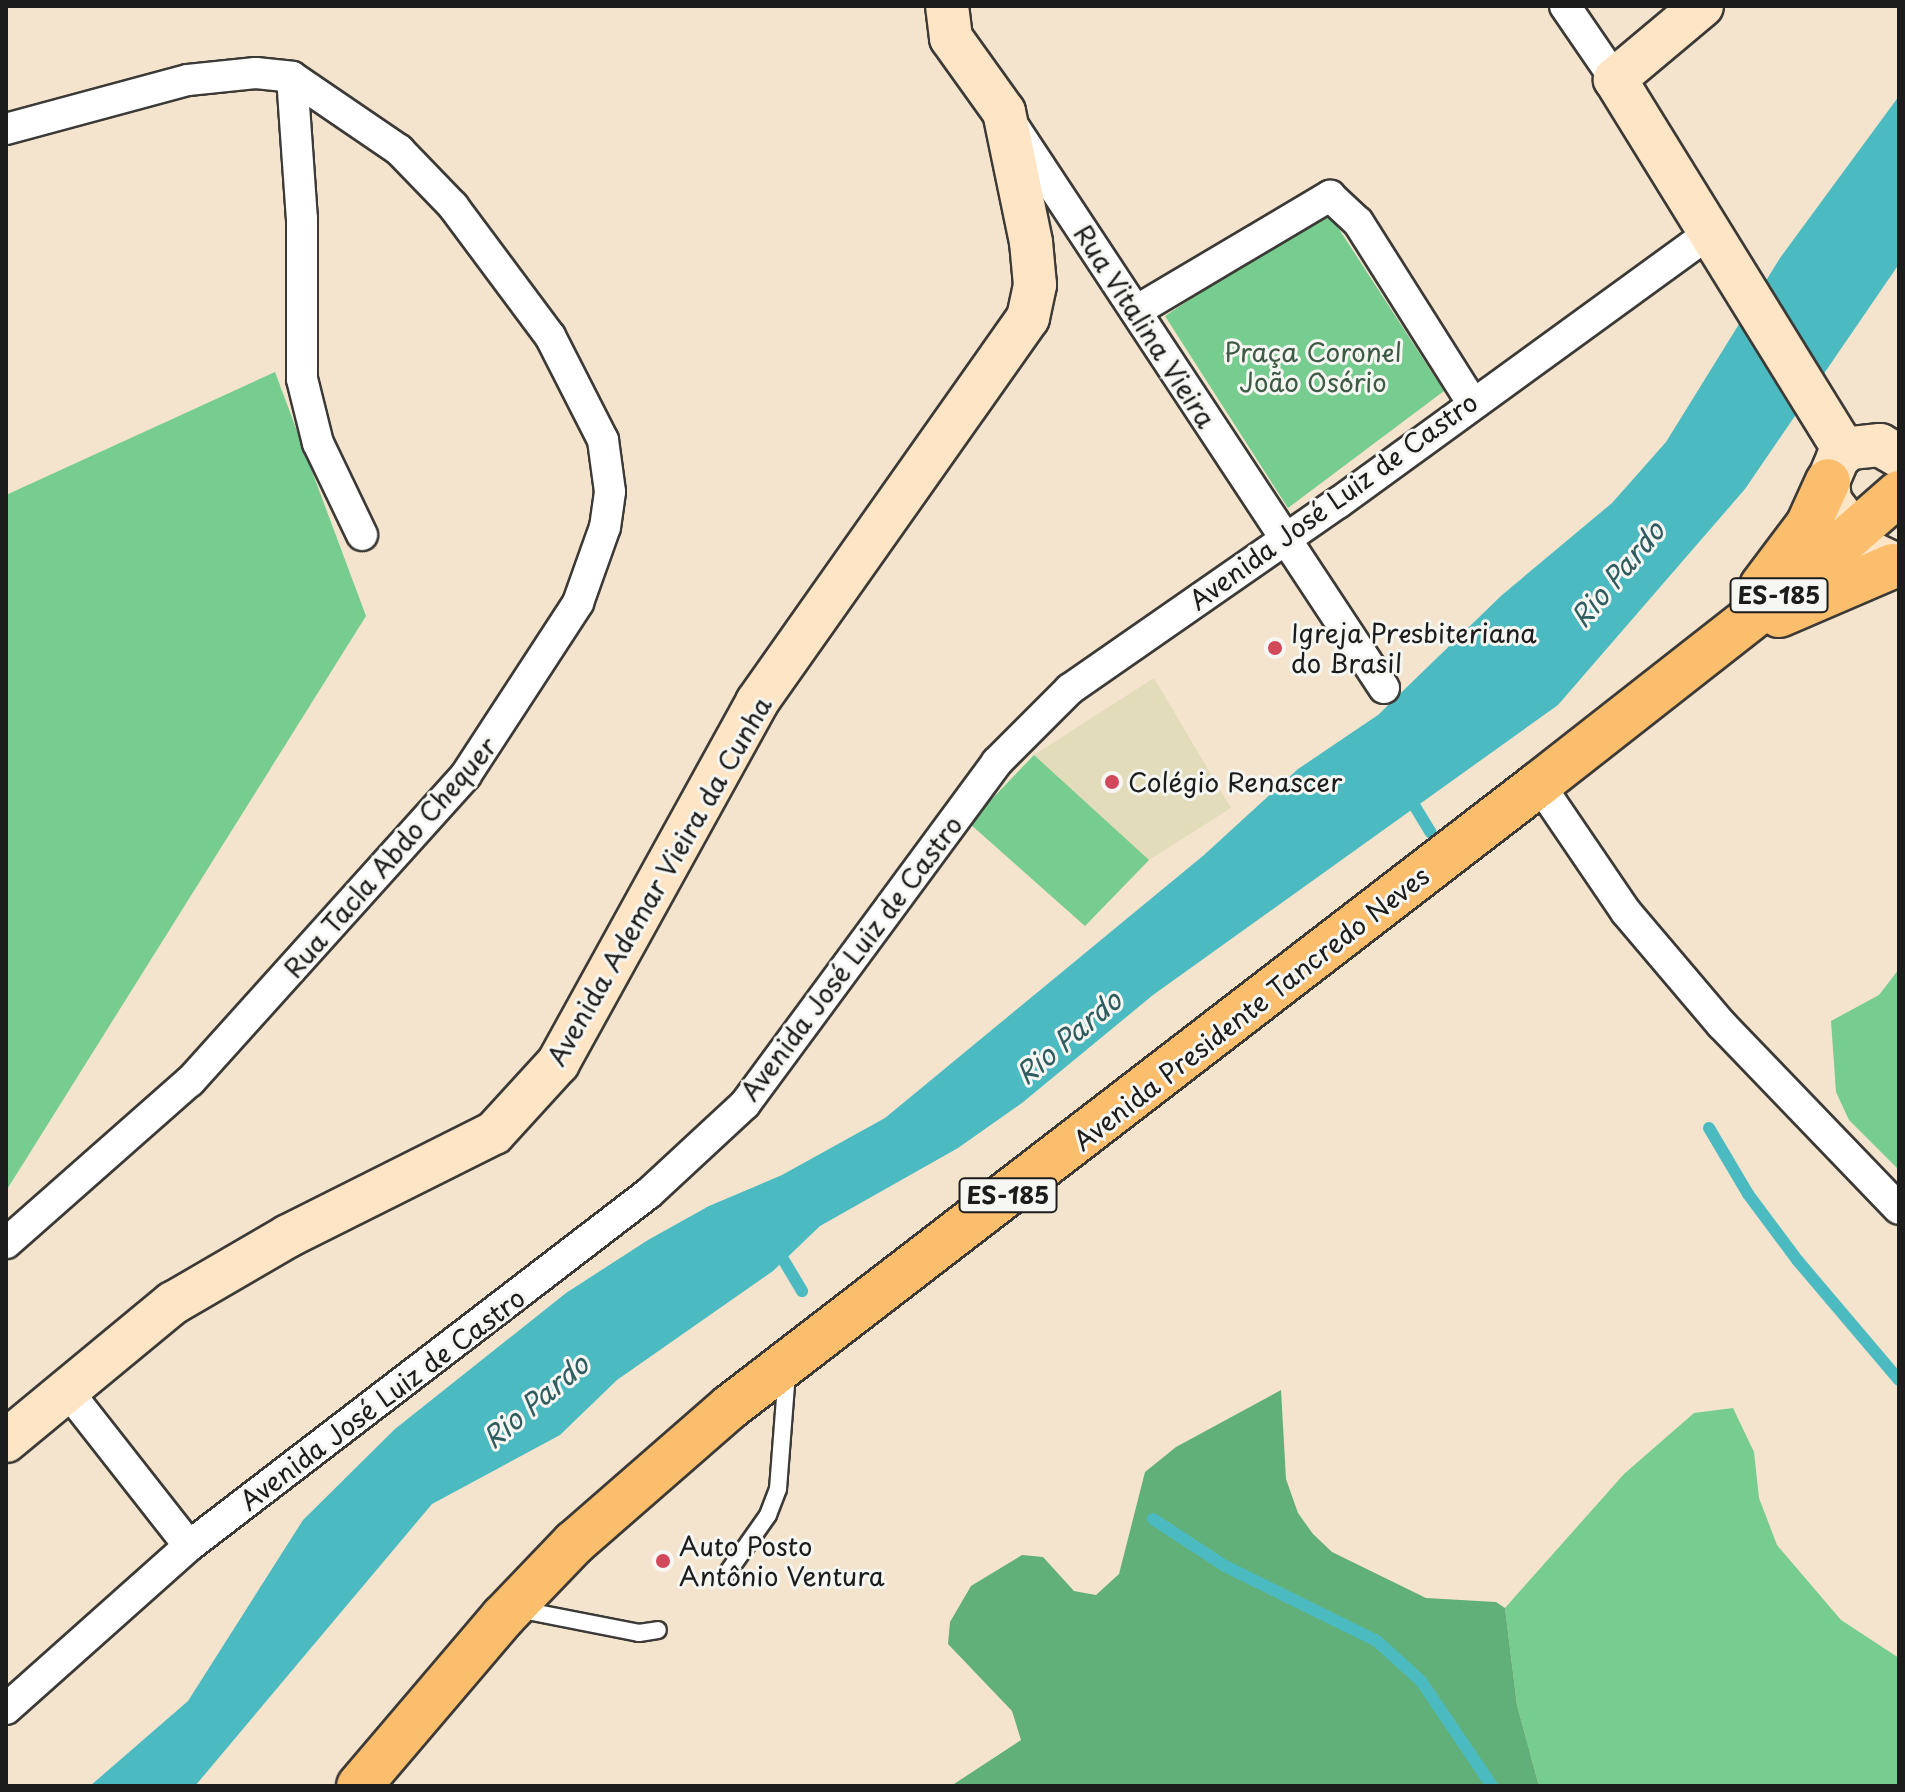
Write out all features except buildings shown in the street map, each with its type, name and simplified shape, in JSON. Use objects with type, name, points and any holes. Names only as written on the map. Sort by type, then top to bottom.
[{"type":"main road","points":[[1702,653],[1795,545],[1836,466]]},
{"type":"main road","name":"Avenida Presidente Tancredo Neves","points":[[365,1783],[511,1608],[574,1543],[787,1363],[1539,784],[1877,511]]},
{"type":"main road","points":[[1702,653],[1896,566]]},
{"type":"street","points":[[1565,6],[1615,79],[1821,407],[1836,466],[1830,501],[1877,511],[1869,552],[1896,566]]},
{"type":"street","points":[[1615,79],[1702,6]]},
{"type":"street","points":[[949,22],[1004,112]]},
{"type":"street","name":"Rua Tacla Abdo Chequer","points":[[6,129],[188,80],[256,73],[292,77],[399,150],[453,206],[550,336],[603,440],[610,492],[605,527],[578,603],[466,775],[190,1081],[6,1243]]},
{"type":"street","points":[[292,77],[302,219],[302,379],[318,443],[362,535]]},
{"type":"street","name":"Rua Vitalina Vieira","points":[[1004,112],[1384,688]]},
{"type":"street","name":"Avenida Ademar Vieira da Cunha","points":[[6,1441],[173,1303],[288,1236],[494,1133],[558,1063],[757,702],[1028,318],[1035,285],[1031,242],[1004,112]]},
{"type":"street","points":[[1136,311],[1330,196],[1358,222],[1472,402]]},
{"type":"street","name":"Avenida José Luiz de Castro","points":[[6,1709],[189,1546],[649,1193],[745,1104],[959,812],[1032,722],[1118,653],[1286,540],[1472,402],[1711,232]]},
{"type":"street","points":[[1836,466],[1865,444],[1880,445],[1899,456]]},
{"type":"street","points":[[1539,784],[1626,912],[1712,1014],[1899,1209]]},
{"type":"street","points":[[66,1389],[189,1546]]},
{"type":"lane","points":[[728,1572],[768,1515],[778,1489],[787,1363]]},
{"type":"lane","points":[[511,1608],[639,1633],[658,1630]]},
{"type":"shaded area","name":"Colégio Renascer","points":[[1154,678],[1231,808],[1149,860],[1085,926],[969,823],[1034,755]]},
{"type":"green space","name":"Praça Coronel João Osório","points":[[1326,209],[1444,391],[1288,508],[1165,316]]},
{"type":"green space","points":[[275,372],[366,616],[6,1191],[6,495]]},
{"type":"green space","points":[[1034,755],[1149,860],[1085,926],[969,823]]},
{"type":"green space","points":[[1899,969],[1899,1170],[1849,1120],[1836,1092],[1831,1021],[1879,995]]},
{"type":"green space","points":[[1281,1390],[1286,1479],[1298,1513],[1313,1534],[1332,1552],[1426,1598],[1496,1602],[1505,1608],[1517,1705],[1539,1786],[951,1786],[1021,1740],[1012,1711],[948,1644],[950,1622],[971,1586],[1022,1555],[1043,1557],[1074,1591],[1096,1595],[1119,1574],[1145,1472],[1176,1447]]},
{"type":"green space","points":[[1733,1408],[1754,1452],[1759,1498],[1777,1545],[1841,1620],[1899,1658],[1899,1786],[1539,1786],[1517,1705],[1505,1608],[1624,1474],[1694,1413]]},
{"type":"water","name":"Rio Pardo","points":[[1899,96],[1899,264],[1745,489],[1558,705],[1153,995],[1022,1103],[958,1148],[820,1226],[773,1271],[617,1380],[560,1435],[432,1504],[195,1786],[90,1786],[188,1701],[303,1520],[395,1429],[566,1293],[648,1240],[709,1206],[782,1175],[885,1118],[1204,855],[1298,769],[1378,715],[1502,595],[1612,503],[1666,442],[1780,258]]},
{"type":"waterway","points":[[1408,795],[1431,833]]},
{"type":"waterway","points":[[1709,1128],[1748,1194],[1798,1261],[1899,1380]]},
{"type":"waterway","points":[[777,1249],[802,1291]]},
{"type":"waterway","points":[[1153,1519],[1225,1566],[1377,1641],[1421,1681],[1492,1786]]},
{"type":"place","name":"Igreja Presbiteriana do Brasil","points":[[1275,648]]},
{"type":"place","name":"Colégio Renascer","points":[[1112,782]]},
{"type":"place","name":"Auto Posto Antônio Ventura","points":[[663,1561]]}]
